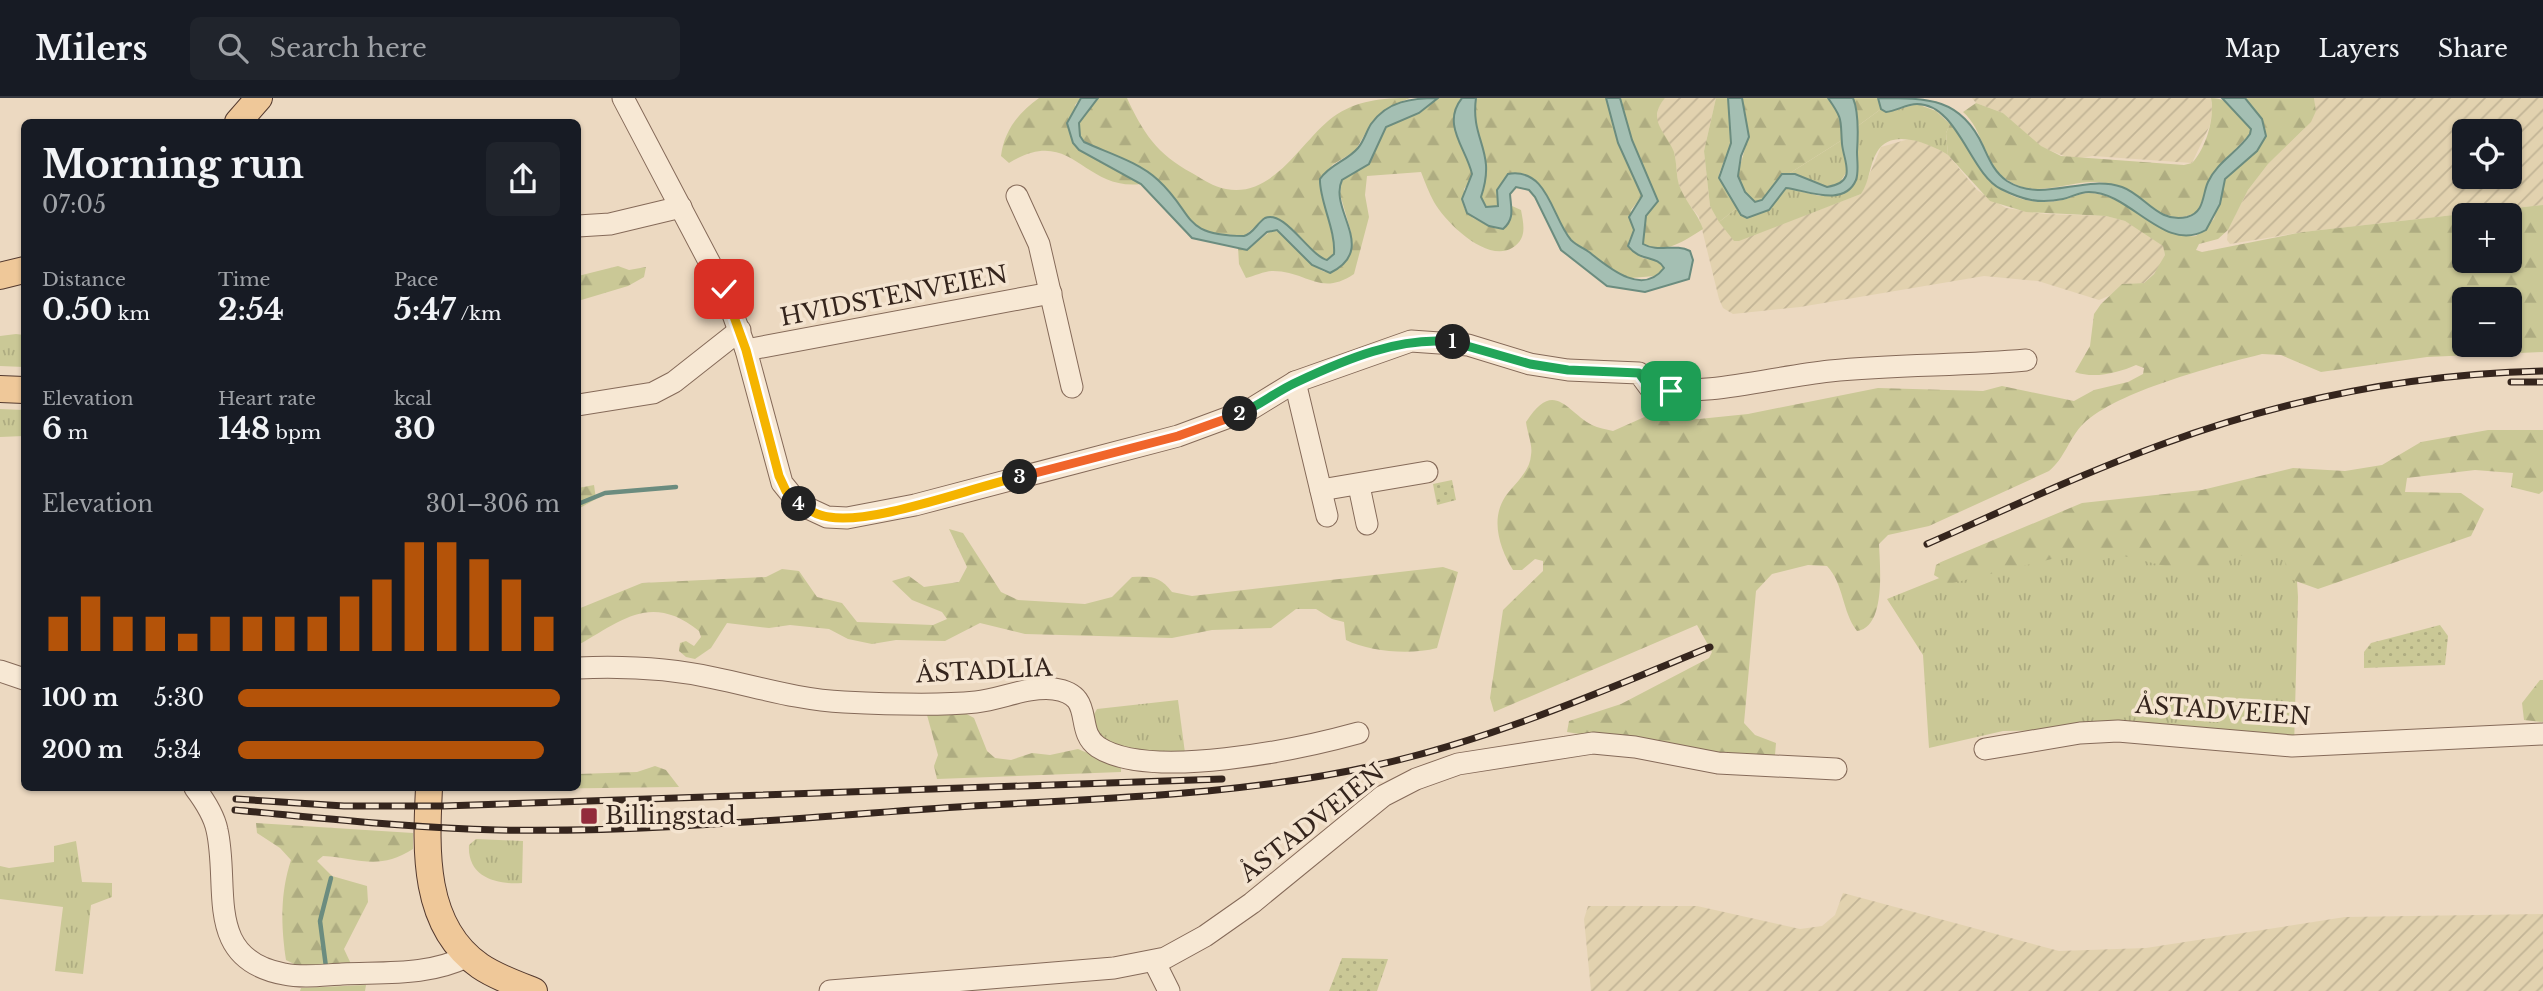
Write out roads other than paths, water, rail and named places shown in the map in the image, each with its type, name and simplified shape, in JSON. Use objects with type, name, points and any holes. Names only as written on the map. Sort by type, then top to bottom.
[{"type":"main road","points":[[241,119],[259,98]]},
{"type":"main road","points":[[0,276],[21,271]]},
{"type":"main road","points":[[0,389],[21,390]]},
{"type":"main road","points":[[429,791],[428,869],[442,918],[468,956],[481,967],[534,991]]},
{"type":"street","points":[[623,98],[724,289],[743,340],[779,476],[786,491],[806,509],[827,517],[847,518],[915,505],[1007,479],[1086,462],[1210,426],[1251,409],[1295,382],[1411,341],[1433,340],[1468,345],[1530,364],[1568,370],[1639,373],[1650,388],[1671,391],[1708,390],[1788,375],[1898,364],[1960,366],[2026,360]]},
{"type":"street","points":[[1017,196],[1040,244],[1072,387]]},
{"type":"street","points":[[581,226],[610,224],[681,207]]},
{"type":"street","name":"HVIDSTENVEIEN","points":[[581,405],[653,393],[743,340],[1051,293]]},
{"type":"street","points":[[1295,382],[1327,516]]},
{"type":"street","points":[[1321,491],[1427,472]]},
{"type":"street","points":[[1359,486],[1367,524]]},
{"type":"street","name":"ÅSTADLIA","points":[[581,668],[661,669],[786,695],[851,702],[973,702],[1032,691],[1056,690],[1077,699],[1082,706],[1086,733],[1096,746],[1121,756],[1166,760],[1236,759],[1358,733]]},
{"type":"street","points":[[0,671],[21,678]]},
{"type":"street","name":"ÅSTADVEIEN","points":[[1985,749],[2080,733],[2118,731],[2292,746],[2543,734]]},
{"type":"street","name":"ÅSTADVEIEN","points":[[830,991],[1114,968],[1154,961],[1186,948],[1225,923],[1383,796],[1416,779],[1458,764],[1593,743],[1635,747],[1718,763],[1836,769]]},
{"type":"street","points":[[197,791],[217,828],[222,908],[228,934],[242,955],[277,982],[300,976],[427,971],[448,966],[468,956]]},
{"type":"street","points":[[1154,961],[1169,991]]},
{"type":"waterway","points":[[581,503],[605,493],[676,487]]},
{"type":"waterway","points":[[326,967],[320,921],[331,878]]},
{"type":"railway","points":[[1927,544],[2133,455],[2256,414],[2398,384],[2446,377],[2543,371]]},
{"type":"railway","points":[[2511,382],[2543,382]]},
{"type":"railway","points":[[235,810],[432,827],[498,830],[616,829],[1226,789],[1327,775],[1377,765],[1462,742],[1546,713],[1710,647]]},
{"type":"railway","points":[[236,799],[344,806],[444,806],[1222,779]]},
{"type":"place","name":"Billingstad","points":[[589,816]]}]
